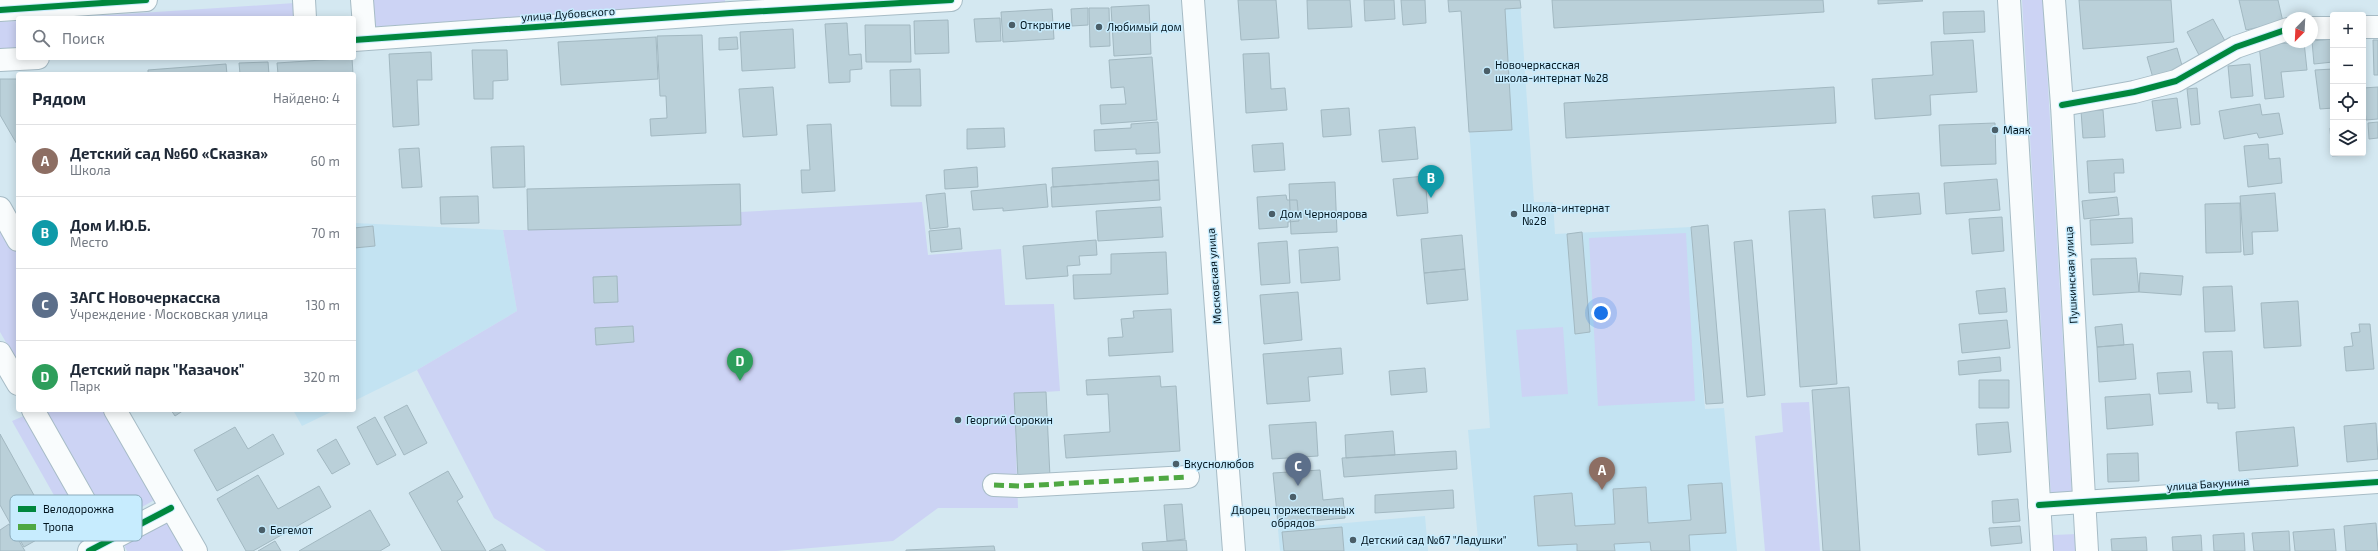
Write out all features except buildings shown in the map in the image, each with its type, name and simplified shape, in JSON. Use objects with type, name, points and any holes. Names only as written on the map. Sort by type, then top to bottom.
[{"type":"main road","points":[[0,10],[146,0]]},
{"type":"main road","points":[[304,0],[305,16]]},
{"type":"main road","points":[[359,39],[362,0]]},
{"type":"main road","name":"улица Дубовского","points":[[359,39],[731,6],[951,0]]},
{"type":"main road","name":"Московская улица","points":[[1181,0],[1220,551]]},
{"type":"main road","name":"Московская улица","points":[[1193,0],[1234,551]]},
{"type":"main road","points":[[2009,0],[2042,551]]},
{"type":"main road","name":"Пушкинская улица","points":[[2054,0],[2062,105],[2087,551]]},
{"type":"main road","points":[[2366,27],[2378,27]]},
{"type":"main road","points":[[2318,28],[2330,28]]},
{"type":"main road","points":[[2062,105],[2134,92],[2176,81],[2236,47],[2282,31]]},
{"type":"main road","points":[[0,60],[16,59]]},
{"type":"main road","points":[[0,208],[16,236]]},
{"type":"main road","points":[[0,353],[16,381]]},
{"type":"main road","points":[[34,412],[76,495]]},
{"type":"main road","points":[[116,412],[196,551]]},
{"type":"main road","points":[[994,484],[1019,486],[1188,477]]},
{"type":"main road","name":"улица Бакунина","points":[[2039,505],[2378,482]]},
{"type":"main road","points":[[142,525],[171,508]]},
{"type":"main road","points":[[103,548],[115,541]]},
{"type":"shaded area","points":[[368,0],[725,0],[725,3],[370,27]]},
{"type":"shaded area","name":"Школа-интернат №28","points":[[1520,0],[1534,202],[1553,202],[1555,234],[1691,227],[1705,409],[1724,408],[1737,551],[1479,551],[1468,430],[1490,428],[1461,11]]},
{"type":"shaded area","points":[[2022,0],[2043,0],[2072,496],[2051,498]]},
{"type":"shaded area","points":[[295,3],[296,16],[94,16]]},
{"type":"shaded area","points":[[16,21],[16,50],[0,51],[0,22]]},
{"type":"shaded area","points":[[922,202],[928,255],[1001,249],[1005,305],[1054,304],[1060,391],[1014,394],[1018,508],[938,508],[893,541],[776,551],[546,551],[494,518],[417,370],[517,311],[503,230],[528,230],[740,212]]},
{"type":"shaded area","points":[[0,218],[16,246],[16,360],[0,332]]},
{"type":"shaded area","points":[[356,223],[503,230],[517,311],[417,370],[356,400]]},
{"type":"shaded area","points":[[1686,233],[1695,401],[1598,406],[1589,238]]},
{"type":"shaded area","points":[[1563,327],[1568,394],[1522,397],[1516,330]]},
{"type":"shaded area","points":[[1809,402],[1820,551],[1765,551],[1755,436],[1783,432],[1781,403]]},
{"type":"shaded area","points":[[46,412],[109,412],[158,498],[142,507],[142,495],[93,495]]},
{"type":"shaded area","points":[[294,412],[331,412],[302,426]]},
{"type":"shaded area","points":[[26,415],[69,495],[54,495],[12,421]]},
{"type":"shaded area","name":"Детский сад №67 \"Ладушки\"","points":[[1425,516],[1428,551],[1280,551],[1278,529]]},
{"type":"shaded area","points":[[170,519],[189,551],[127,551],[124,545],[131,541],[142,541],[142,535]]},
{"type":"shaded area","points":[[2077,534],[2077,551],[2053,551],[2053,535]]},
{"type":"marked path","points":[[994,485],[1019,486],[1188,477]]},
{"type":"cycle path","points":[[0,10],[146,0]]},
{"type":"cycle path","points":[[356,40],[731,13],[951,0]]},
{"type":"cycle path","points":[[2062,105],[2134,92],[2176,81],[2236,47],[2282,31]]},
{"type":"cycle path","points":[[2039,505],[2378,482]]},
{"type":"cycle path","points":[[142,523],[171,508]]},
{"type":"cycle path","points":[[89,551],[108,541]]},
{"type":"place","name":"Открытие","points":[[1012,25]]},
{"type":"place","name":"Любимый дом","points":[[1099,27]]},
{"type":"place","name":"Новочеркасская школа-интернат №28","points":[[1487,71]]},
{"type":"place","name":"Маяк","points":[[1995,130]]},
{"type":"place","name":"Дом И.Ю.Б.","points":[[1431,198]]},
{"type":"place","name":"Дом Черноярова","points":[[1272,214]]},
{"type":"place","name":"Школа-интернат №28","points":[[1514,214]]},
{"type":"place","name":"Детский парк \"Казачок\"","points":[[740,381]]},
{"type":"place","name":"Георгий Сорокин","points":[[958,420]]},
{"type":"place","name":"Вкуснолюбов","points":[[1176,464]]},
{"type":"place","name":"ЗАГС Новочеркасска","points":[[1298,486]]},
{"type":"place","name":"Детский сад №60 «Сказка»","points":[[1602,490]]},
{"type":"place","name":"Дворец торжественных обрядов","points":[[1293,497]]},
{"type":"place","name":"Бегемот","points":[[262,530]]},
{"type":"place","name":"Детский сад №67 \"Ладушки\"","points":[[1353,540]]}]
